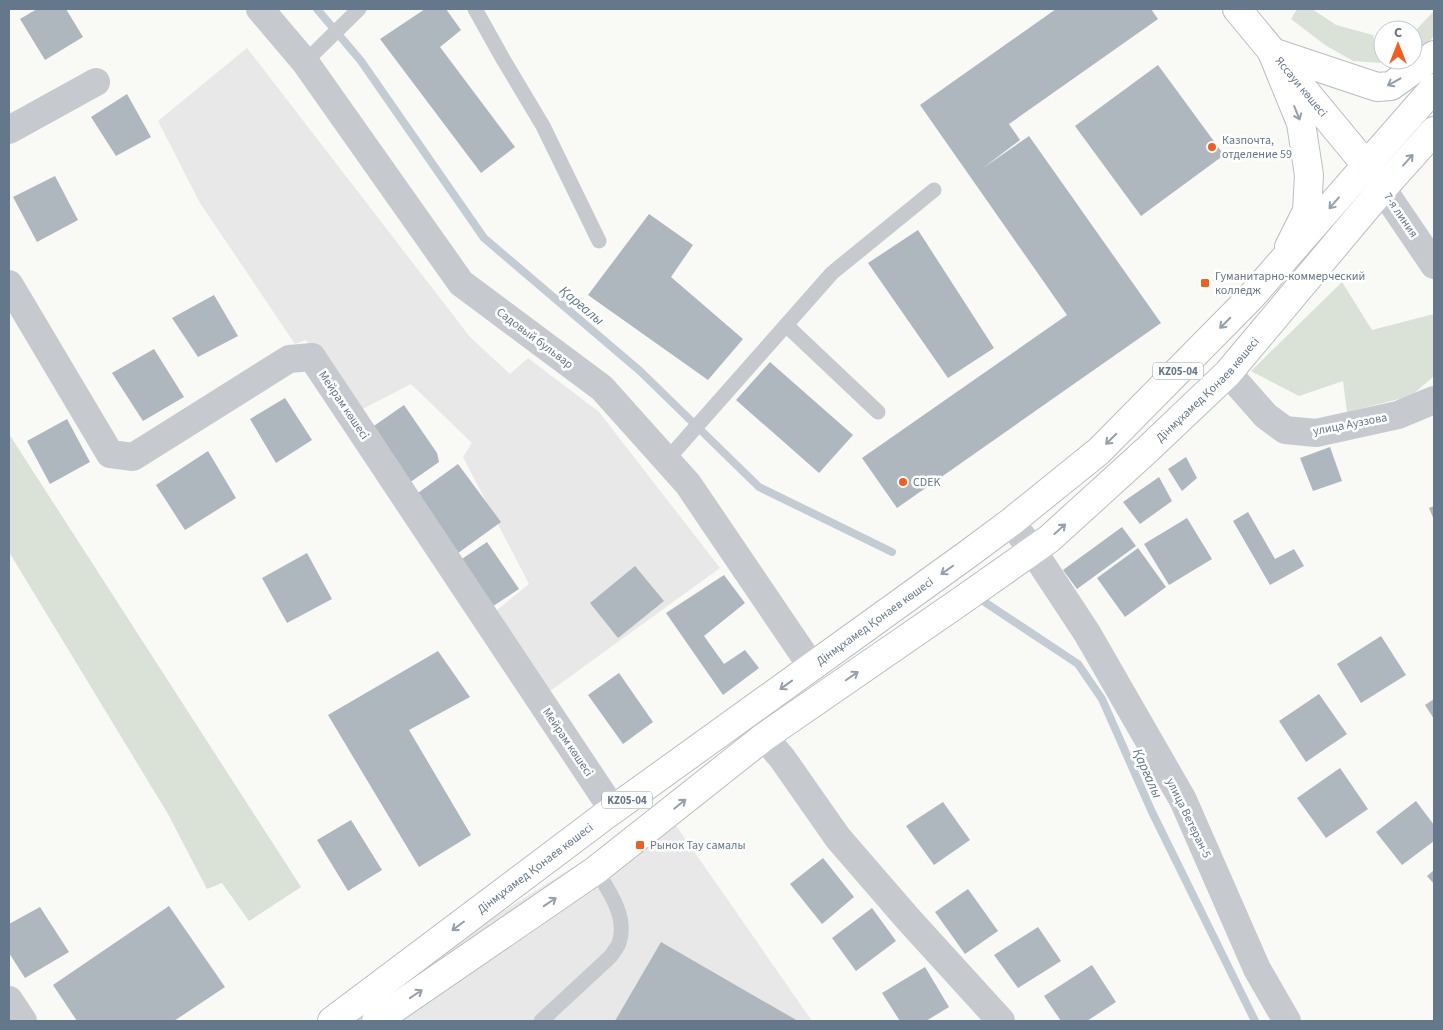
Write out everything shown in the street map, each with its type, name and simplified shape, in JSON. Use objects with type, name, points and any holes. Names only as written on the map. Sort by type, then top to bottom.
[{"type":"main road","name":"Яссауи көшесі","points":[[1237,9],[1366,166]]},
{"type":"main road","points":[[1272,52],[1377,87],[1391,86],[1434,55]]},
{"type":"main road","points":[[1250,298],[1288,249],[1307,211],[1309,176],[1301,123],[1272,52]]},
{"type":"main road","name":"KZ05-04","points":[[1366,166],[1434,88]]},
{"type":"main road","name":"KZ05-04","points":[[1383,188],[1434,131]]},
{"type":"main road","name":"Дінмұхамед Қонаев көшесі","points":[[332,1021],[613,810],[1012,522],[1100,451],[1250,298],[1366,166]]},
{"type":"main road","name":"Дінмұхамед Қонаев көшесі","points":[[390,1017],[596,870],[764,736],[958,604],[1048,539],[1148,449],[1228,373],[1383,188]]},
{"type":"street","name":"Садовый бульвар","points":[[260,9],[305,62],[461,283],[602,388],[688,484],[812,667]]},
{"type":"street","points":[[9,130],[96,82]]},
{"type":"street","name":"7-я линия","points":[[1366,166],[1383,188],[1434,265]]},
{"type":"street","name":"Мейрам көшесі","points":[[9,284],[110,454],[133,457],[289,359],[312,357],[613,810]]},
{"type":"street","name":"улица Ауэзова","points":[[1228,373],[1266,416],[1285,430],[1316,433],[1398,415],[1434,400]]},
{"type":"street","name":"улица Ветеран-5","points":[[1012,522],[1087,633],[1183,800],[1257,969],[1287,1021]]},
{"type":"street","points":[[764,736],[782,758],[838,838],[909,920],[1001,1021]]},
{"type":"street","points":[[9,1000],[23,1021]]},
{"type":"lane","points":[[475,9],[543,126],[599,241]]},
{"type":"lane","points":[[305,62],[358,10]]},
{"type":"lane","points":[[666,460],[832,273],[934,190]]},
{"type":"lane","points":[[786,325],[878,412]]},
{"type":"lane","points":[[541,1021],[611,956],[619,943],[621,928],[620,912],[596,870]]},
{"type":"lane","points":[[376,988],[390,1017]]},
{"type":"shaded area","points":[[1297,9],[1312,9],[1336,25],[1373,35],[1373,62],[1353,61],[1325,45],[1291,19]]},
{"type":"shaded area","points":[[1434,11],[1434,36],[1423,47],[1423,23]]},
{"type":"shaded area","points":[[247,48],[470,337],[510,374],[528,358],[599,412],[720,568],[546,694],[487,618],[529,584],[463,457],[472,443],[411,384],[351,415],[306,340],[295,344],[200,203],[158,121]]},
{"type":"shaded area","points":[[1342,282],[1372,330],[1434,314],[1434,376],[1411,396],[1347,412],[1343,381],[1299,396],[1251,371]]},
{"type":"shaded area","points":[[9,434],[301,887],[249,921],[222,883],[207,889],[168,814],[9,552]]},
{"type":"shaded area","points":[[667,808],[677,827],[812,1021],[329,1021]]},
{"type":"building","points":[[37,9],[66,9],[83,37],[45,60],[20,19]]},
{"type":"building","points":[[425,9],[446,9],[461,30],[440,47],[515,147],[481,173],[380,39]]},
{"type":"building","points":[[1056,9],[1151,9],[1158,19],[1009,124],[1020,140],[983,168],[1029,136],[1161,323],[897,508],[862,458],[1067,315],[920,105]]},
{"type":"building","points":[[1158,65],[1224,155],[1141,216],[1075,126]]},
{"type":"building","points":[[127,94],[151,137],[116,156],[91,117]]},
{"type":"building","points":[[55,176],[78,220],[37,242],[13,197]]},
{"type":"building","points":[[649,214],[693,245],[671,277],[743,339],[708,380],[588,295]]},
{"type":"building","points":[[918,230],[994,348],[948,378],[868,263]]},
{"type":"building","points":[[214,295],[238,336],[198,357],[172,318]]},
{"type":"building","points":[[154,349],[184,397],[143,421],[112,373]]},
{"type":"building","points":[[770,362],[853,435],[819,473],[736,400]]},
{"type":"building","points":[[285,398],[312,440],[276,463],[250,419]]},
{"type":"building","points":[[404,405],[437,453],[439,462],[409,483],[371,428]]},
{"type":"building","points":[[67,419],[90,462],[50,484],[27,441]]},
{"type":"building","points":[[1330,447],[1342,481],[1313,491],[1300,458]]},
{"type":"building","points":[[208,451],[236,498],[185,530],[156,485]]},
{"type":"building","points":[[1186,457],[1197,478],[1182,491],[1168,469]]},
{"type":"building","points":[[458,464],[501,522],[454,556],[411,498]]},
{"type":"building","points":[[1159,477],[1172,501],[1140,524],[1123,502]]},
{"type":"building","points":[[1434,506],[1434,520],[1429,508]]},
{"type":"building","points":[[1248,512],[1275,559],[1294,549],[1304,566],[1270,585],[1233,521]]},
{"type":"building","points":[[1187,518],[1212,559],[1169,585],[1144,544]]},
{"type":"building","points":[[1122,527],[1136,546],[1077,589],[1063,570]]},
{"type":"building","points":[[487,542],[519,589],[481,614],[450,567]]},
{"type":"building","points":[[1138,548],[1166,587],[1125,617],[1097,578]]},
{"type":"building","points":[[307,553],[332,599],[287,623],[262,578]]},
{"type":"building","points":[[635,566],[664,601],[618,638],[590,603]]},
{"type":"building","points":[[724,575],[745,603],[704,636],[724,664],[745,650],[759,668],[723,695],[666,613]]},
{"type":"building","points":[[1381,636],[1406,675],[1361,703],[1337,664]]},
{"type":"building","points":[[438,651],[470,697],[409,730],[471,835],[419,867],[328,715]]},
{"type":"building","points":[[619,673],[653,722],[623,744],[588,695]]},
{"type":"building","points":[[1319,694],[1347,734],[1306,762],[1279,721]]},
{"type":"building","points":[[1434,699],[1434,719],[1425,705]]},
{"type":"building","points":[[1340,768],[1368,809],[1326,838],[1297,798]]},
{"type":"building","points":[[1416,801],[1434,825],[1434,841],[1402,865],[1376,832]]},
{"type":"building","points":[[943,802],[970,840],[934,865],[906,826]]},
{"type":"building","points":[[351,820],[382,870],[348,891],[317,840]]},
{"type":"building","points":[[823,858],[854,897],[822,924],[790,884]]},
{"type":"building","points":[[1434,870],[1434,884],[1427,876]]},
{"type":"building","points":[[968,889],[998,931],[965,954],[935,912]]},
{"type":"building","points":[[169,906],[225,987],[174,1021],[77,1021],[53,985]]},
{"type":"building","points":[[40,907],[69,952],[25,978],[9,953],[9,924]]},
{"type":"building","points":[[872,908],[896,941],[856,971],[832,938]]},
{"type":"building","points":[[1038,927],[1061,961],[1018,988],[994,955]]},
{"type":"building","points":[[661,942],[798,1021],[615,1021]]},
{"type":"building","points":[[1092,965],[1116,1002],[1087,1021],[1061,1021],[1044,996]]},
{"type":"building","points":[[925,967],[949,1007],[926,1021],[900,1021],[882,993]]},
{"type":"waterway","name":"Қарғалы","points":[[317,9],[361,61],[484,238],[640,371],[759,487],[892,552]]},
{"type":"waterway","name":"Қарғалы","points":[[977,597],[1078,664],[1102,699],[1152,812],[1255,1021]]},
{"type":"place","name":"Казпочта, отделение 59","points":[[1212,147]]},
{"type":"place","name":"Гуманитарно-коммерческий колледж","points":[[1205,283]]},
{"type":"place","name":"CDEK","points":[[903,482]]},
{"type":"place","name":"Рынок Тау самалы","points":[[640,845]]}]
